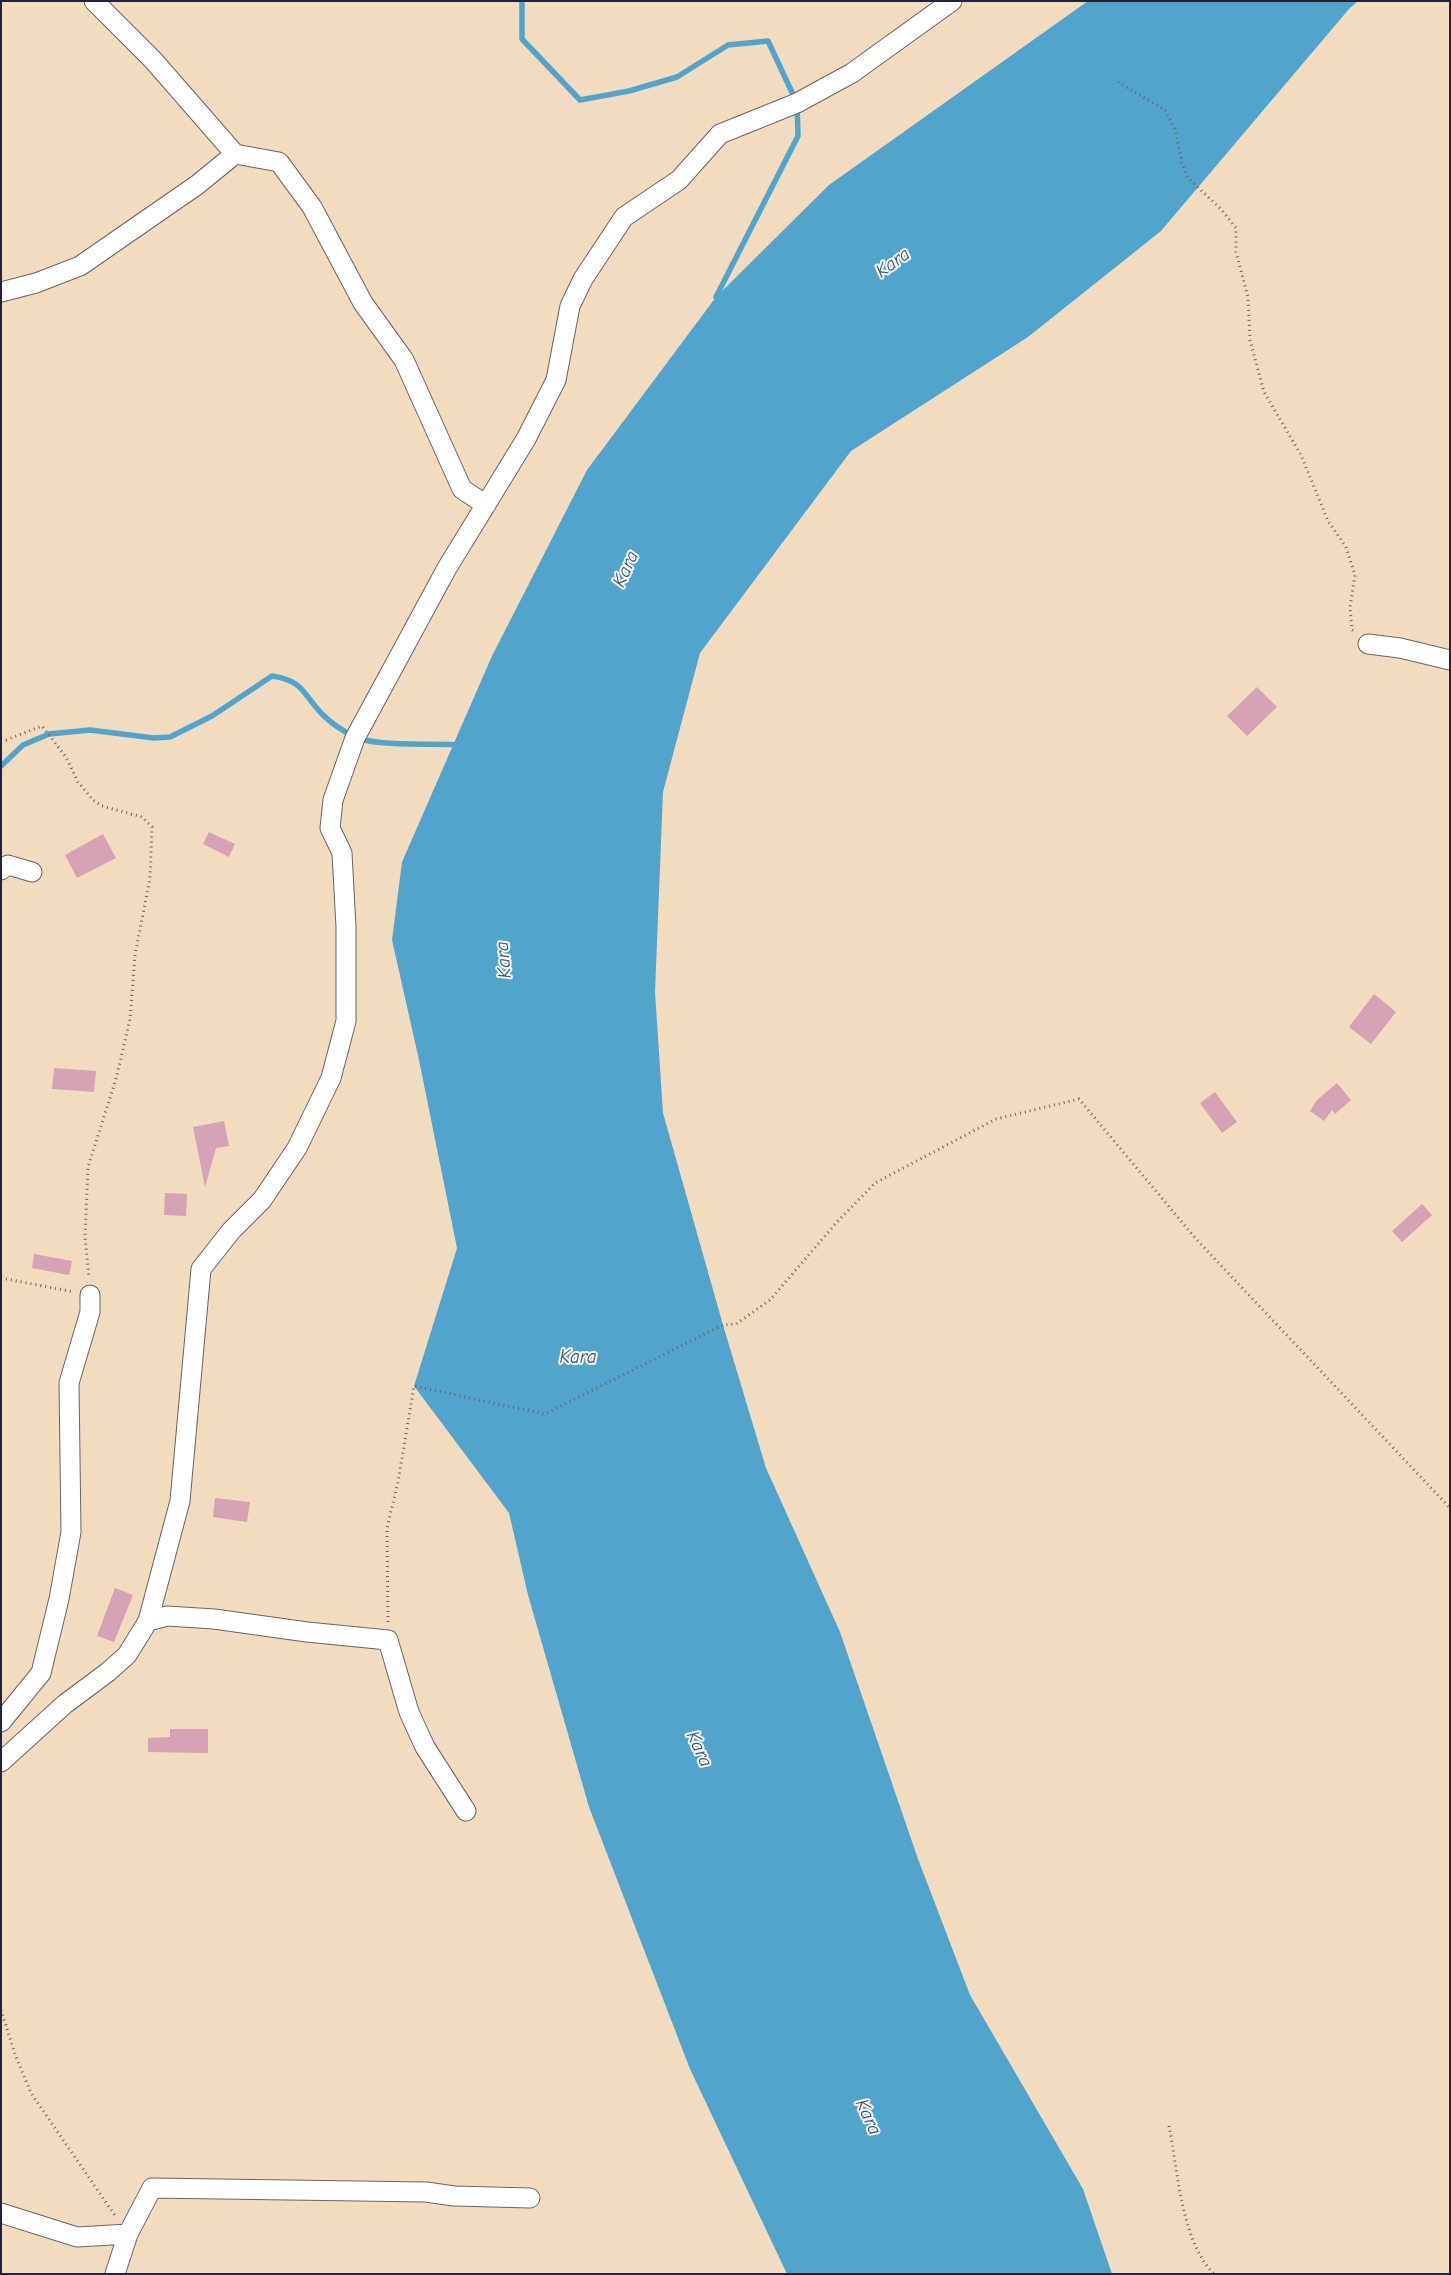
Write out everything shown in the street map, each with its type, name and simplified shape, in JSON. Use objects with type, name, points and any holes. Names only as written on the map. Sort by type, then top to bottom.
[{"type":"street","points":[[94,1],[154,60],[235,154],[279,162],[312,207],[363,303],[404,360],[462,488],[486,505]]},
{"type":"street","points":[[1,1762],[65,1704],[108,1672],[127,1655],[148,1621],[180,1501],[201,1269],[231,1231],[262,1200],[297,1148],[331,1078],[346,1021],[346,927],[342,853],[330,828],[333,800],[355,738],[447,568],[526,439],[556,380],[570,306],[582,279],[624,216],[679,180],[720,134],[797,103],[852,73],[952,1]]},
{"type":"street","points":[[1,292],[36,283],[80,266],[197,185],[235,154]]},
{"type":"street","points":[[1368,644],[1400,648],[1450,660]]},
{"type":"street","points":[[1,870],[8,865],[32,872]]},
{"type":"street","points":[[1,1722],[41,1672],[59,1599],[71,1532],[69,1383],[90,1312],[90,1295]]},
{"type":"street","points":[[148,1621],[167,1616],[214,1619],[307,1632],[388,1640],[409,1712],[425,1747],[466,1811]]},
{"type":"street","points":[[1,1730],[20,1745]]},
{"type":"street","points":[[115,2274],[128,2234],[152,2188],[426,2192],[454,2196],[530,2198]]},
{"type":"street","points":[[1,2213],[77,2238],[128,2234]]},
{"type":"path","points":[[1118,82],[1165,110],[1175,129],[1182,163],[1188,178],[1221,209],[1236,228],[1236,252],[1248,297],[1250,340],[1264,392],[1301,456],[1328,522],[1346,547],[1355,575],[1350,607],[1352,630],[1368,644]]},
{"type":"path","points":[[1,739],[6,740],[42,726],[66,757],[78,782],[93,800],[102,806],[142,817],[152,827],[150,878],[135,955],[130,1019],[116,1079],[88,1167],[86,1237],[90,1295],[1,1278]]},
{"type":"path","points":[[388,1640],[387,1528],[398,1482],[414,1386],[545,1414],[723,1325],[736,1324],[770,1300],[837,1222],[875,1183],[996,1120],[1078,1099],[1196,1239],[1450,1508]]},
{"type":"path","points":[[1,2010],[16,2057],[31,2093],[100,2196],[128,2234]]},
{"type":"path","points":[[1169,2126],[1185,2219],[1195,2245],[1208,2268],[1214,2274]]},
{"type":"water","name":"Kara","points":[[1088,1],[1358,1],[1349,9],[1161,231],[1028,337],[851,451],[700,653],[663,792],[655,992],[663,1113],[766,1468],[840,1632],[918,1859],[970,1995],[1083,2189],[1112,2274],[787,2274],[690,2069],[589,1807],[528,1595],[509,1513],[414,1386],[457,1248],[419,1060],[392,940],[402,862],[492,656],[587,470],[716,297],[829,185]]},
{"type":"building","points":[[1257,687],[1277,707],[1247,736],[1227,716]]},
{"type":"building","points":[[209,832],[235,844],[229,857],[203,844]]},
{"type":"building","points":[[103,834],[116,858],[77,878],[65,855]]},
{"type":"building","points":[[1374,994],[1396,1012],[1371,1044],[1349,1027]]},
{"type":"building","points":[[54,1068],[96,1071],[94,1092],[52,1089]]},
{"type":"building","points":[[1337,1083],[1351,1100],[1335,1114],[1332,1110],[1324,1121],[1310,1111],[1317,1100]]},
{"type":"building","points":[[1215,1092],[1237,1122],[1222,1133],[1200,1103]]},
{"type":"building","points":[[224,1121],[229,1146],[216,1148],[205,1187],[193,1127]]},
{"type":"building","points":[[165,1193],[187,1194],[186,1216],[164,1215]]},
{"type":"building","points":[[1422,1204],[1432,1215],[1402,1242],[1392,1231]]},
{"type":"building","points":[[34,1254],[72,1261],[69,1275],[32,1268]]},
{"type":"building","points":[[215,1498],[250,1502],[247,1522],[213,1517]]},
{"type":"building","points":[[115,1588],[133,1595],[114,1642],[97,1636]]},
{"type":"building","points":[[170,1729],[208,1729],[208,1753],[148,1752],[148,1738],[170,1737]]},
{"type":"waterway","points":[[522,1],[522,39],[580,100],[629,91],[677,77],[728,45],[768,41],[797,103],[798,136],[716,297]]},
{"type":"waterway","points":[[1,766],[23,745],[49,734],[90,730],[154,738],[170,737],[212,716],[272,676],[283,678],[297,685],[329,720],[349,734],[362,739],[389,743],[461,745]]}]
